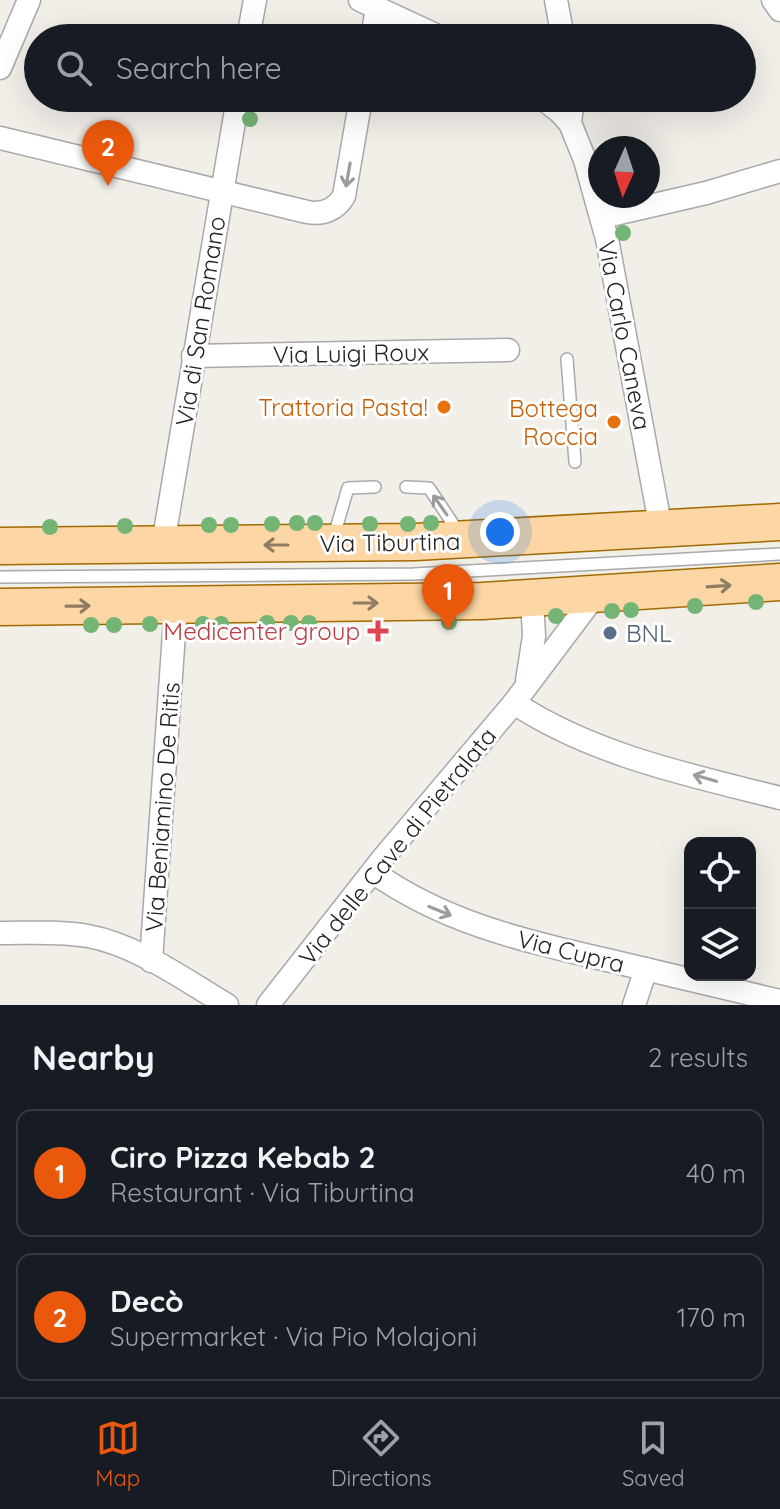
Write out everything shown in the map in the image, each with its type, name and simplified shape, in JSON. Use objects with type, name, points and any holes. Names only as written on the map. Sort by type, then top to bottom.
[{"type":"main road","name":"Via Tiburtina","points":[[0,546],[332,545],[464,541],[579,529],[661,529],[780,522]]},
{"type":"main road","name":"Via Tiburtina","points":[[0,607],[395,603],[531,584],[606,579],[780,582]]},
{"type":"street","points":[[0,68],[29,0]]},
{"type":"street","points":[[251,24],[255,0]]},
{"type":"street","points":[[556,0],[560,24]]},
{"type":"street","points":[[773,0],[780,10]]},
{"type":"street","points":[[369,4],[371,24]]},
{"type":"street","points":[[369,4],[412,24]]},
{"type":"street","name":"Via di San Romano","points":[[163,544],[235,112]]},
{"type":"street","points":[[0,138],[314,213],[333,208],[341,201],[359,112]]},
{"type":"street","points":[[560,112],[570,123]]},
{"type":"street","name":"Via Carlo Caneva","points":[[571,112],[570,123],[602,217],[661,529]]},
{"type":"street","points":[[602,217],[706,193],[780,171]]},
{"type":"street","name":"Via Luigi Roux","points":[[193,356],[508,350]]},
{"type":"street","name":"Via delle Cave di Pietralata","points":[[268,1005],[520,694],[606,579]]},
{"type":"street","points":[[531,584],[534,636],[520,694],[558,729],[604,748],[780,798]]},
{"type":"street","name":"Via Beniamino De Ritis","points":[[151,961],[176,605]]},
{"type":"street","name":"Via Cupra","points":[[373,872],[425,905],[534,943],[780,1001]]},
{"type":"street","points":[[0,933],[90,937],[107,941],[151,961],[227,1005]]},
{"type":"street","points":[[634,1005],[646,969]]},
{"type":"lane","points":[[567,359],[575,462]]},
{"type":"lane","points":[[332,545],[348,488],[375,487]]},
{"type":"lane","points":[[406,487],[429,488],[464,541]]},
{"type":"lane","name":"Via Tiburtina","points":[[606,579],[780,554]]},
{"type":"lane","name":"Via Tiburtina","points":[[0,577],[316,576],[531,584]]},
{"type":"place","name":"Decò","points":[[108,186]]},
{"type":"place","name":"Trattoria Pasta!","points":[[444,407]]},
{"type":"place","name":"Bottega Roccia","points":[[614,422]]},
{"type":"place","name":"Ciro Pizza Kebab 2","points":[[448,630]]},
{"type":"place","name":"Medicenter group","points":[[378,631]]},
{"type":"place","name":"BNL","points":[[610,633]]}]
